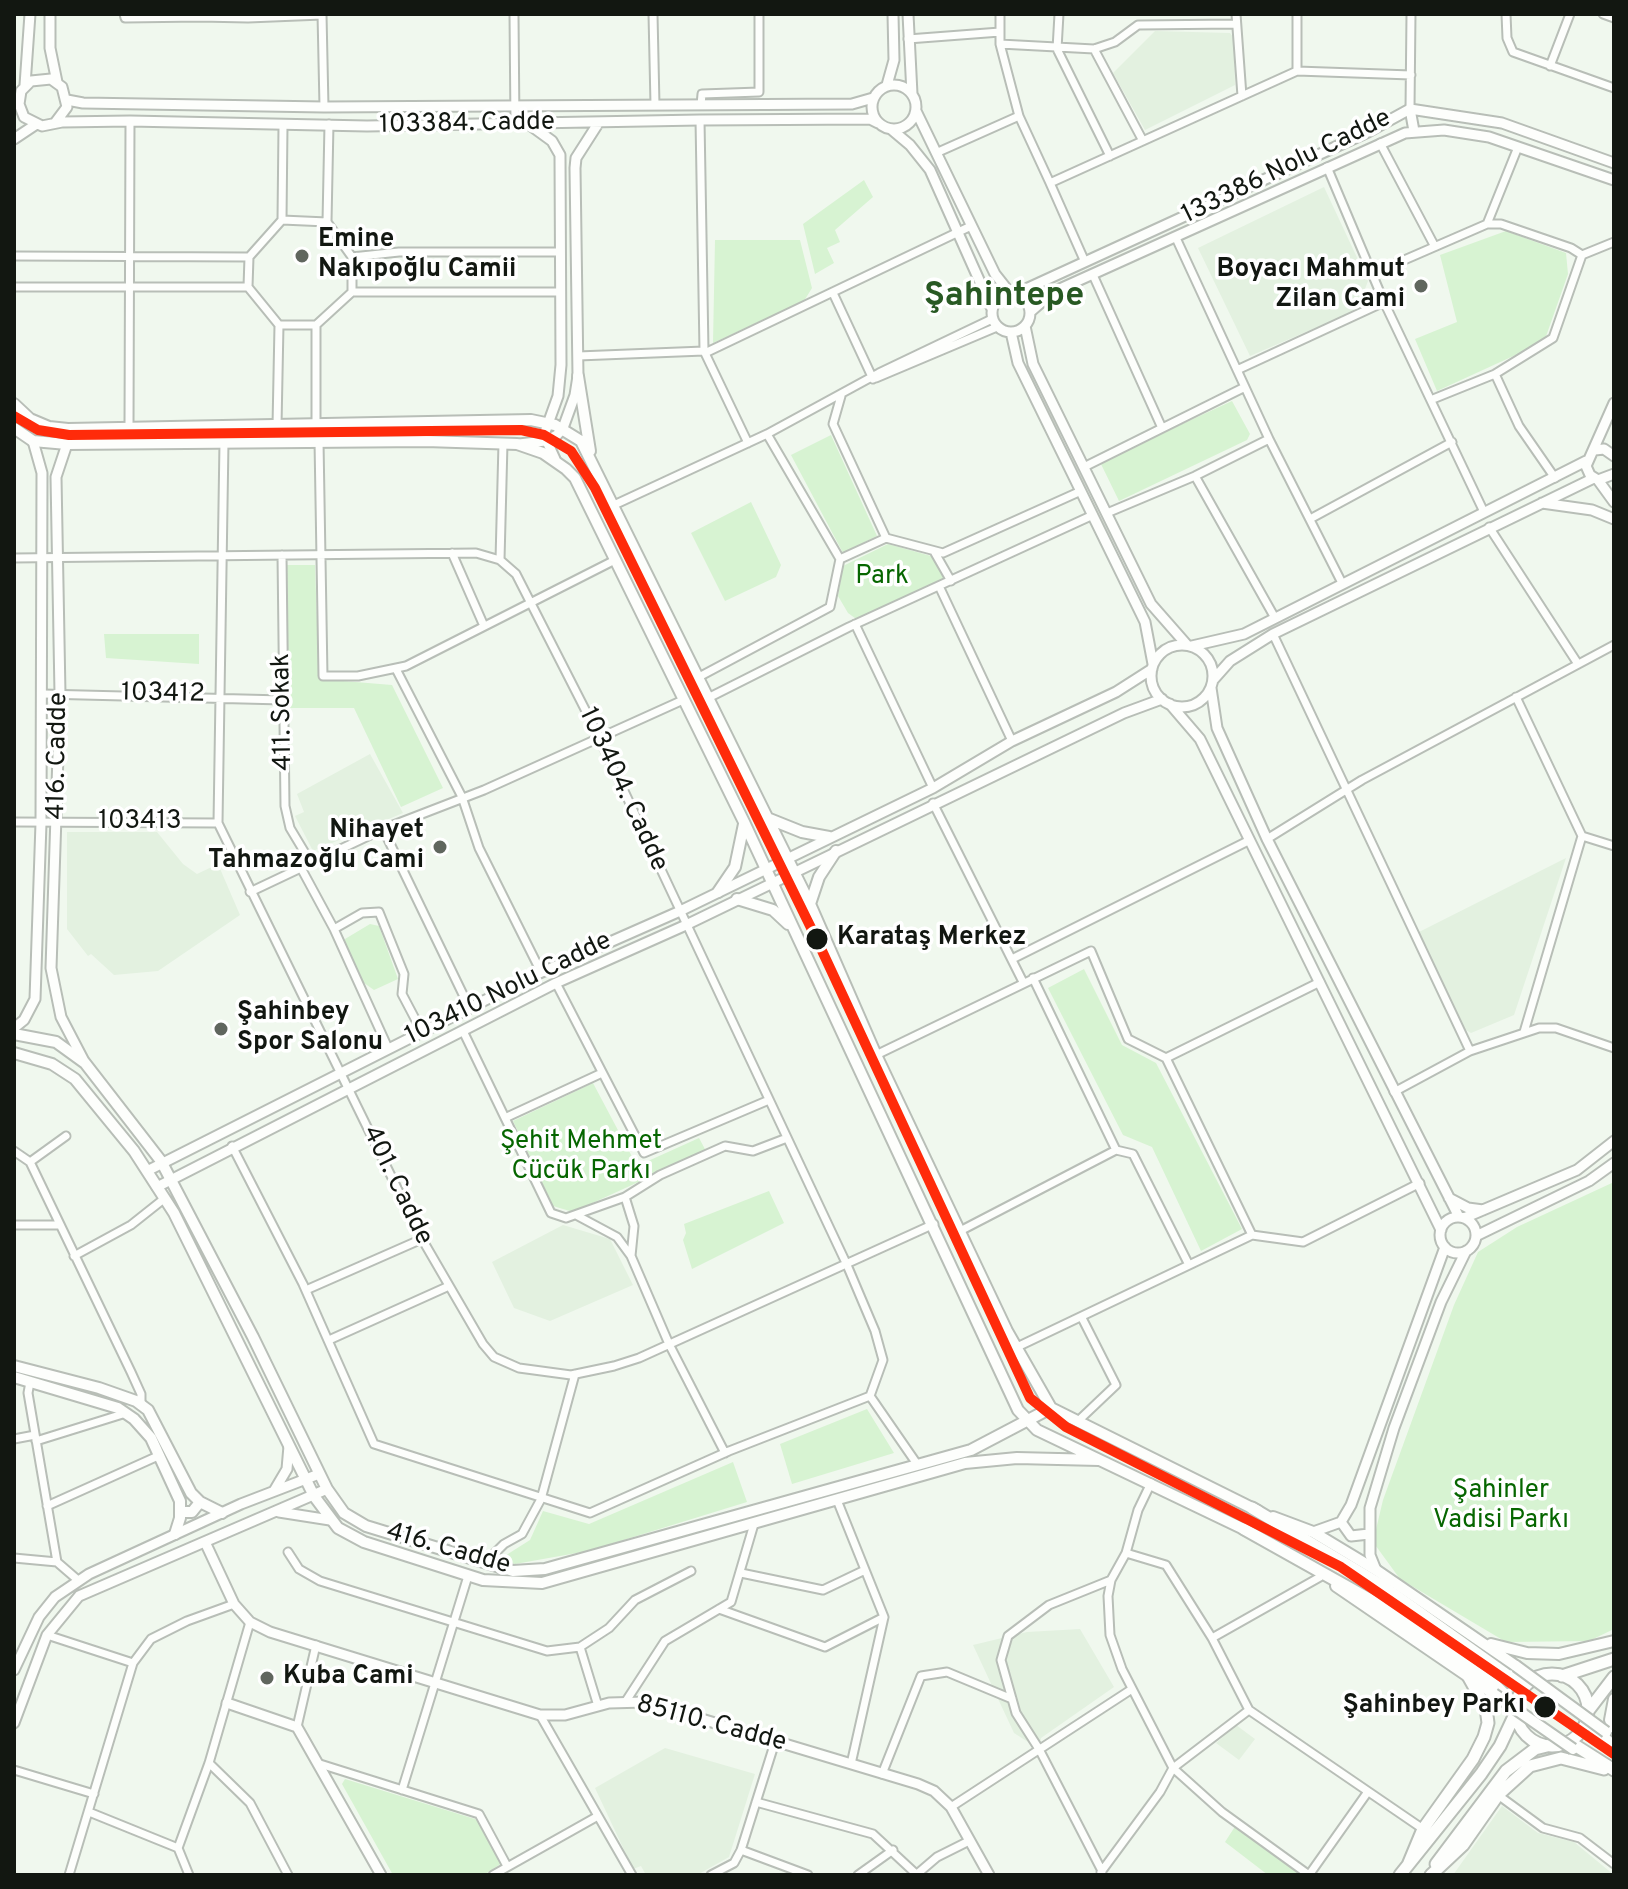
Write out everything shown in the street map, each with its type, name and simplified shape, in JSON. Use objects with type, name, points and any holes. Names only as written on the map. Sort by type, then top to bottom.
[{"type":"main road","points":[[578,376],[591,457]]},
{"type":"main road","points":[[14,404],[30,419],[49,427],[548,422],[581,441],[810,904],[876,1055],[1015,1348],[1051,1408],[1252,1508],[1381,1585],[1507,1675],[1526,1681],[1562,1676],[1614,1659]]},
{"type":"main road","points":[[14,428],[33,441],[67,444],[319,441],[517,444],[555,460],[566,469],[575,478],[744,822],[1017,1406],[1037,1430],[1274,1542],[1385,1608],[1496,1686],[1516,1709],[1521,1729],[1528,1737],[1547,1746]]},
{"type":"main road","points":[[767,818],[802,832],[829,837]]},
{"type":"main road","points":[[718,892],[735,867],[744,822]]},
{"type":"main road","points":[[810,904],[819,877],[836,851]]},
{"type":"main road","points":[[737,899],[773,910],[796,931]]},
{"type":"main road","name":"416. Cadde","points":[[14,1031],[56,1042],[85,1063],[161,1161],[327,1489],[344,1513],[366,1526],[513,1571],[545,1569],[971,1450],[1051,1408]]},
{"type":"main road","points":[[14,1053],[52,1064],[75,1079],[147,1171],[165,1198],[314,1496],[342,1532],[364,1542],[468,1576],[507,1583],[557,1581],[984,1460],[1103,1460]]},
{"type":"main road","points":[[14,1366],[99,1388],[141,1405],[148,1410],[186,1485],[200,1502],[222,1513]]},
{"type":"main road","points":[[14,1377],[126,1413],[151,1438],[180,1501],[181,1512],[175,1534]]},
{"type":"main road","points":[[1001,1436],[1012,1425],[1017,1406]]},
{"type":"main road","points":[[181,1512],[192,1512],[200,1502]]},
{"type":"main road","points":[[1252,1508],[1313,1532],[1376,1570],[1611,1732]]},
{"type":"main road","points":[[1244,1529],[1611,1772]]},
{"type":"main road","points":[[1480,1640],[1527,1653],[1559,1654],[1614,1641]]},
{"type":"main road","points":[[1404,1870],[1423,1829],[1473,1759],[1488,1723],[1486,1708],[1467,1674]]},
{"type":"main road","points":[[1562,1676],[1579,1687],[1587,1716],[1614,1747]]},
{"type":"main road","points":[[1571,1745],[1614,1677]]},
{"type":"main road","points":[[1404,1870],[1481,1774],[1500,1746],[1522,1690],[1537,1678]]},
{"type":"main road","points":[[1611,1732],[1614,1699]]},
{"type":"main road","points":[[1430,1875],[1506,1771],[1535,1749],[1571,1745]]},
{"type":"main road","points":[[1430,1875],[1463,1845],[1498,1795],[1520,1773],[1543,1760],[1561,1758],[1611,1772]]},
{"type":"street","points":[[30,14],[25,85],[16,107],[35,125]]},
{"type":"street","points":[[14,139],[35,125],[55,123],[65,113],[67,100],[57,82],[50,48],[50,14]]},
{"type":"street","points":[[124,14],[125,18],[322,14],[324,107]]},
{"type":"street","points":[[514,14],[515,125]]},
{"type":"street","points":[[653,14],[655,105]]},
{"type":"street","points":[[701,105],[702,94],[759,92],[759,14]]},
{"type":"street","points":[[67,100],[83,103],[324,107],[852,104],[873,98],[887,85],[894,60],[893,14]]},
{"type":"street","points":[[908,14],[912,94],[916,111],[995,274],[1012,294],[1027,302],[1030,312],[1025,326],[1033,364],[1151,604],[1190,646],[1210,661],[1217,728],[1267,839],[1449,1198],[1462,1218],[1474,1227],[1476,1236]]},
{"type":"street","points":[[1000,14],[1000,44],[1019,116],[1085,262]]},
{"type":"street","points":[[1059,14],[1057,49],[1110,156]]},
{"type":"street","points":[[1236,14],[1242,96]]},
{"type":"street","points":[[1297,14],[1297,71]]},
{"type":"street","points":[[1411,14],[1410,109],[1414,131]]},
{"type":"street","points":[[1506,14],[1507,38],[1513,52],[1614,88]]},
{"type":"street","points":[[1550,66],[1570,14]]},
{"type":"street","points":[[1603,14],[1614,18]]},
{"type":"street","points":[[1000,44],[1094,49],[1115,42],[1138,25],[1236,24]]},
{"type":"street","points":[[908,39],[1000,32]]},
{"type":"street","points":[[1094,49],[1143,141]]},
{"type":"street","points":[[1050,183],[1297,71],[1411,75]]},
{"type":"street","points":[[25,85],[37,78],[57,82]]},
{"type":"street","points":[[887,85],[905,87],[912,94]]},
{"type":"street","points":[[873,98],[873,115],[878,123],[891,129],[924,161],[994,318],[1011,332],[1018,363],[1145,622],[1153,666],[1152,683],[1200,739],[1441,1230],[1445,1247],[1351,1505],[1341,1522],[1313,1532]]},
{"type":"street","name":"133386 Nolu Cadde","points":[[1012,294],[1368,132],[1410,109],[1502,123],[1614,163]]},
{"type":"street","points":[[891,129],[907,125],[916,111]]},
{"type":"street","points":[[936,153],[1019,116]]},
{"type":"street","name":"103384. Cadde","points":[[55,123],[530,125],[870,119],[878,123]]},
{"type":"street","points":[[700,120],[705,352],[748,443]]},
{"type":"street","points":[[129,428],[130,121]]},
{"type":"street","points":[[517,444],[545,441],[563,428],[578,376],[575,168],[576,158],[599,122]]},
{"type":"street","points":[[329,124],[327,222],[352,257],[352,292]]},
{"type":"street","points":[[530,125],[552,141],[560,155],[558,396],[545,441],[555,460]]},
{"type":"street","points":[[277,426],[279,325],[248,287],[249,257],[282,220],[283,126]]},
{"type":"street","name":"133386 Nolu Cadde","points":[[1030,312],[1044,298],[1380,143],[1414,131],[1462,131],[1614,180]]},
{"type":"street","points":[[1380,143],[1434,245]]},
{"type":"street","points":[[1487,224],[1518,147]]},
{"type":"street","points":[[1327,167],[1384,302],[1433,399],[1483,510]]},
{"type":"street","points":[[282,220],[327,222]]},
{"type":"street","points":[[1372,274],[1487,224],[1501,224],[1571,248],[1582,255]]},
{"type":"street","points":[[578,356],[705,352],[971,226]]},
{"type":"street","points":[[1176,238],[1269,439],[1342,583]]},
{"type":"street","points":[[1433,399],[1495,374],[1553,338],[1582,255],[1614,242]]},
{"type":"street","points":[[352,257],[399,252],[560,252]]},
{"type":"street","points":[[14,256],[249,257]]},
{"type":"street","points":[[1093,275],[1162,428]]},
{"type":"street","points":[[14,287],[248,287]]},
{"type":"street","points":[[279,325],[316,325],[352,292],[560,292]]},
{"type":"street","points":[[833,293],[875,379]]},
{"type":"street","points":[[614,505],[767,434],[875,379],[879,373],[994,318],[1000,296],[1012,294]]},
{"type":"street","points":[[1237,370],[1384,302]]},
{"type":"street","points":[[316,325],[316,424]]},
{"type":"street","points":[[1011,332],[1025,326]]},
{"type":"street","points":[[1495,374],[1519,426],[1555,478]]},
{"type":"street","points":[[1084,467],[1245,387]]},
{"type":"street","points":[[841,396],[833,424],[886,538]]},
{"type":"street","points":[[1153,666],[1168,648],[1244,634],[1483,510],[1586,461],[1595,450],[1614,403]]},
{"type":"street","points":[[697,678],[830,607],[840,559],[767,434]]},
{"type":"street","points":[[1107,513],[1195,476],[1269,439]]},
{"type":"street","points":[[14,1031],[35,999],[41,823],[42,473],[33,441]]},
{"type":"street","points":[[319,441],[323,676],[358,676],[396,669],[615,560]]},
{"type":"street","name":"401. Cadde","points":[[224,442],[218,823],[422,1239],[494,1357],[519,1368],[575,1374],[639,1358],[934,1224]]},
{"type":"street","points":[[1310,519],[1452,442]]},
{"type":"street","points":[[14,558],[476,553],[500,560],[503,443]]},
{"type":"street","name":"416. Cadde","points":[[67,444],[56,477],[60,694],[52,983],[61,1017],[85,1063]]},
{"type":"street","points":[[1595,450],[1604,449],[1614,456]]},
{"type":"street","points":[[1586,461],[1587,471],[1614,502]]},
{"type":"street","points":[[157,1187],[556,983],[686,925],[1124,713],[1166,702],[1180,707],[1198,703],[1230,661],[1273,634],[1489,527],[1596,479],[1614,474]]},
{"type":"street","points":[[1195,476],[1275,618]]},
{"type":"street","points":[[840,559],[886,538],[943,553],[1081,491]]},
{"type":"street","points":[[1542,503],[1592,510],[1614,519]]},
{"type":"street","points":[[708,698],[855,624],[1093,515]]},
{"type":"street","points":[[1489,527],[1578,664]]},
{"type":"street","points":[[452,553],[484,626]]},
{"type":"street","points":[[935,553],[951,581]]},
{"type":"street","name":"411. Sokak","points":[[282,555],[285,806],[290,828],[311,863]]},
{"type":"street","name":"103404. Cadde","points":[[500,560],[516,574],[598,738],[847,1265],[875,1331],[883,1360],[870,1396]]},
{"type":"street","points":[[939,586],[1012,741]]},
{"type":"street","points":[[855,624],[933,788]]},
{"type":"street","points":[[1273,634],[1470,1051]]},
{"type":"street","points":[[1267,839],[1345,792],[1614,645]]},
{"type":"street","name":"103410 Nolu Cadde","points":[[147,1171],[161,1161],[541,972],[678,912],[933,788],[1012,741],[1116,692],[1153,666]]},
{"type":"street","points":[[396,669],[462,797],[479,848],[541,972]]},
{"type":"street","name":"103412","points":[[43,694],[283,700]]},
{"type":"street","points":[[1516,697],[1582,836],[1524,1032]]},
{"type":"street","points":[[250,892],[383,829],[683,700]]},
{"type":"street","points":[[933,803],[1023,982]]},
{"type":"street","name":"103413","points":[[14,822],[218,823]]},
{"type":"street","points":[[383,829],[470,1009]]},
{"type":"street","points":[[1582,836],[1614,846]]},
{"type":"street","points":[[1012,959],[1250,840]]},
{"type":"street","points":[[301,868],[334,929],[388,1048]]},
{"type":"street","points":[[334,929],[362,913],[379,912],[404,974],[402,994],[422,1032]]},
{"type":"street","points":[[876,1055],[1091,951],[1128,1039],[1166,1058],[1252,1235]]},
{"type":"street","points":[[1033,978],[1116,1150]]},
{"type":"street","points":[[1166,1058],[1320,982]]},
{"type":"street","points":[[556,983],[644,1153],[769,1100]]},
{"type":"street","points":[[1394,1092],[1470,1051],[1524,1032],[1556,1028],[1614,1048]]},
{"type":"street","points":[[463,1031],[551,1213],[566,1218],[625,1197],[660,1175],[725,1146],[753,1151],[787,1138]]},
{"type":"street","points":[[507,1117],[602,1073]]},
{"type":"street","points":[[30,1162],[66,1136]]},
{"type":"street","points":[[211,1137],[219,1153]]},
{"type":"street","points":[[1441,1230],[1450,1219],[1487,1210],[1577,1170],[1614,1141]]},
{"type":"street","points":[[232,1146],[306,1290],[374,1444],[590,1513],[725,1453],[870,1396],[917,1464]]},
{"type":"street","points":[[960,1231],[1116,1150],[1133,1154],[1189,1265]]},
{"type":"street","points":[[14,1151],[30,1162],[131,1372],[141,1394],[141,1405]]},
{"type":"street","points":[[1376,1570],[1369,1534],[1370,1508],[1394,1428],[1441,1302],[1466,1251],[1476,1236],[1589,1181],[1614,1163]]},
{"type":"street","points":[[1015,1348],[1252,1235],[1303,1242],[1420,1183]]},
{"type":"street","points":[[625,1197],[634,1226],[631,1256]]},
{"type":"street","points":[[74,1256],[131,1225],[165,1198]]},
{"type":"street","points":[[1449,1198],[1468,1208],[1487,1210]]},
{"type":"street","points":[[576,1215],[617,1237],[631,1256],[669,1344],[725,1453]]},
{"type":"street","points":[[14,1225],[60,1225]]},
{"type":"street","points":[[306,1290],[422,1239]]},
{"type":"street","points":[[1445,1247],[1453,1252],[1466,1251]]},
{"type":"street","points":[[329,1340],[449,1286]]},
{"type":"street","points":[[1077,1422],[1116,1385],[1082,1318]]},
{"type":"street","points":[[485,1563],[504,1544],[522,1534],[541,1499],[575,1374]]},
{"type":"street","points":[[30,1382],[57,1562]]},
{"type":"street","points":[[14,1439],[36,1438],[126,1413]]},
{"type":"street","points":[[271,1493],[287,1469],[287,1439]]},
{"type":"street","points":[[47,1506],[158,1456]]},
{"type":"street","points":[[14,1670],[39,1617],[55,1597],[79,1581],[222,1513],[319,1474]]},
{"type":"street","points":[[1151,1482],[1138,1510],[1126,1553],[1111,1580],[1110,1635],[1132,1689],[1173,1768],[1222,1812],[1309,1875],[1367,1793]]},
{"type":"street","points":[[14,1723],[47,1635],[79,1596],[327,1489]]},
{"type":"street","points":[[837,1500],[884,1617],[851,1764]]},
{"type":"street","points":[[276,1512],[330,1520]]},
{"type":"street","points":[[1341,1522],[1351,1536],[1369,1534]]},
{"type":"street","points":[[626,1701],[665,1641],[731,1602],[754,1524]]},
{"type":"street","name":"85110. Cadde","points":[[205,1542],[234,1604],[250,1622],[270,1632],[540,1715],[565,1715],[626,1701],[645,1702],[934,1791],[951,1807],[989,1875]]},
{"type":"street","points":[[288,1552],[299,1569],[314,1579],[547,1651],[580,1647],[609,1628],[635,1600],[691,1571]]},
{"type":"street","points":[[1126,1553],[1166,1565],[1212,1638],[1249,1710],[1423,1829]]},
{"type":"street","points":[[14,1558],[57,1562],[79,1581]]},
{"type":"street","points":[[741,1573],[823,1590],[865,1570]]},
{"type":"street","points":[[402,1790],[468,1576]]},
{"type":"street","points":[[1212,1638],[1320,1577]]},
{"type":"street","points":[[1111,1580],[1049,1605],[1008,1636],[1001,1660],[1016,1713],[1039,1749],[1100,1873],[1160,1792],[1173,1768],[1249,1710]]},
{"type":"street","points":[[69,1875],[133,1663],[151,1639],[187,1621],[234,1604]]},
{"type":"street","points":[[719,1609],[825,1647],[884,1617]]},
{"type":"street","points":[[189,1875],[178,1848],[209,1763],[250,1622]]},
{"type":"street","points":[[47,1635],[133,1663]]},
{"type":"street","points":[[297,1727],[316,1645]]},
{"type":"street","points":[[580,1647],[598,1706]]},
{"type":"street","points":[[882,1774],[921,1676],[947,1672],[1012,1699]]},
{"type":"street","points":[[951,1807],[1132,1689]]},
{"type":"street","points":[[227,1703],[297,1727],[381,1875]]},
{"type":"street","points":[[540,1715],[632,1875]]},
{"type":"street","points":[[711,1875],[726,1872],[741,1850],[775,1742]]},
{"type":"street","points":[[209,1763],[250,1803],[288,1875]]},
{"type":"street","points":[[320,1764],[479,1814],[507,1866]]},
{"type":"street","points":[[14,1770],[94,1794]]},
{"type":"street","points":[[1498,1795],[1543,1828],[1580,1838],[1614,1864]]},
{"type":"street","points":[[756,1802],[873,1834],[915,1874],[969,1841]]},
{"type":"street","points":[[89,1812],[178,1848]]},
{"type":"street","points":[[493,1875],[598,1816]]},
{"type":"street","points":[[741,1850],[808,1875]]},
{"type":"street","points":[[858,1875],[893,1850]]},
{"type":"shaded area","points":[[1155,31],[1230,33],[1234,38],[1235,85],[1145,130],[1113,73]]},
{"type":"shaded area","points":[[1324,187],[1368,281],[1357,310],[1250,356],[1198,248]]},
{"type":"shaded area","points":[[370,754],[403,813],[313,851],[295,816],[304,812],[297,794]]},
{"type":"shaded area","points":[[67,832],[157,832],[183,864],[197,874],[218,864],[240,915],[158,971],[114,975],[91,954],[88,956],[67,929]]},
{"type":"shaded area","points":[[1566,858],[1514,1015],[1471,1033],[1464,1029],[1419,932]]},
{"type":"shaded area","points":[[563,1225],[610,1239],[633,1285],[550,1321],[514,1308],[492,1262]]},
{"type":"shaded area","points":[[1080,1629],[1114,1687],[1041,1738],[1039,1749],[1014,1733],[973,1645],[1027,1632]]},
{"type":"shaded area","points":[[1236,1725],[1255,1739],[1239,1760],[1216,1743]]},
{"type":"shaded area","points":[[665,1748],[755,1774],[729,1857],[697,1875],[646,1875],[641,1866],[633,1869],[595,1788]]},
{"type":"shaded area","points":[[1502,1806],[1538,1833],[1574,1842],[1614,1875],[1453,1875]]},
{"type":"green space","points":[[864,180],[873,197],[835,230],[840,242],[827,248],[834,263],[815,274],[803,224]]},
{"type":"green space","points":[[1506,231],[1566,253],[1568,274],[1544,342],[1437,391],[1415,339],[1457,322],[1440,255]]},
{"type":"green space","points":[[715,240],[800,240],[812,288],[804,301],[713,343]]},
{"type":"green space","points":[[1232,401],[1250,434],[1247,440],[1119,501],[1100,462]]},
{"type":"green space","name":"Park","points":[[831,435],[877,536],[843,553],[791,455]]},
{"type":"green space","points":[[751,502],[781,565],[776,577],[725,601],[691,533]]},
{"type":"green space","name":"Park","points":[[888,544],[931,556],[945,579],[859,621],[848,613],[838,596],[843,566]]},
{"type":"green space","points":[[287,565],[315,565],[319,679],[392,685],[443,788],[401,807],[354,708],[288,708]]},
{"type":"green space","points":[[104,634],[199,634],[199,664],[106,658]]},
{"type":"green space","points":[[370,924],[379,926],[398,979],[374,990],[364,983],[343,945],[345,939]]},
{"type":"green space","points":[[1084,969],[1122,1045],[1156,1063],[1242,1229],[1201,1251],[1152,1147],[1123,1135],[1048,988]]},
{"type":"green space","name":"Şehit Mehmet Cücük Parkı","points":[[593,1083],[637,1166],[699,1138],[706,1151],[573,1212],[553,1206],[513,1121]]},
{"type":"green space","name":"Şahinler Vadisi Parkı","points":[[1614,1182],[1614,1629],[1589,1641],[1506,1642],[1400,1579],[1373,1542],[1383,1500],[1454,1305],[1478,1252],[1517,1227]]},
{"type":"green space","points":[[769,1191],[784,1223],[692,1269],[683,1240],[686,1233],[684,1224]]},
{"type":"green space","points":[[867,1409],[894,1453],[792,1484],[780,1444]]},
{"type":"green space","points":[[733,1462],[747,1502],[588,1551],[515,1564],[500,1559],[530,1540],[543,1511],[589,1524]]},
{"type":"green space","points":[[345,1779],[475,1819],[483,1825],[502,1863],[484,1875],[393,1875],[342,1784]]},
{"type":"green space","points":[[1236,1825],[1304,1875],[1268,1875],[1225,1842]]},
{"type":"transit line","points":[[14,416],[38,430],[69,435],[521,430],[544,435],[571,451],[595,488],[817,940],[1030,1398],[1066,1427],[1341,1567],[1614,1754]]},
{"type":"place","name":"Emine Nakıpoğlu Camii","points":[[302,256]]},
{"type":"place","name":"Boyacı Mahmut Zilan Cami","points":[[1421,286]]},
{"type":"place","name":"Nihayet Tahmazoğlu Cami","points":[[440,847]]},
{"type":"place","name":"Karataş Merkez","points":[[817,939]]},
{"type":"place","name":"Şahinbey Spor Salonu","points":[[221,1029]]},
{"type":"place","name":"Kuba Cami","points":[[267,1678]]},
{"type":"place","name":"Şahinbey Parkı","points":[[1545,1707]]},
{"type":"district","name":"Şahintepe","points":[[1004,298]]}]
